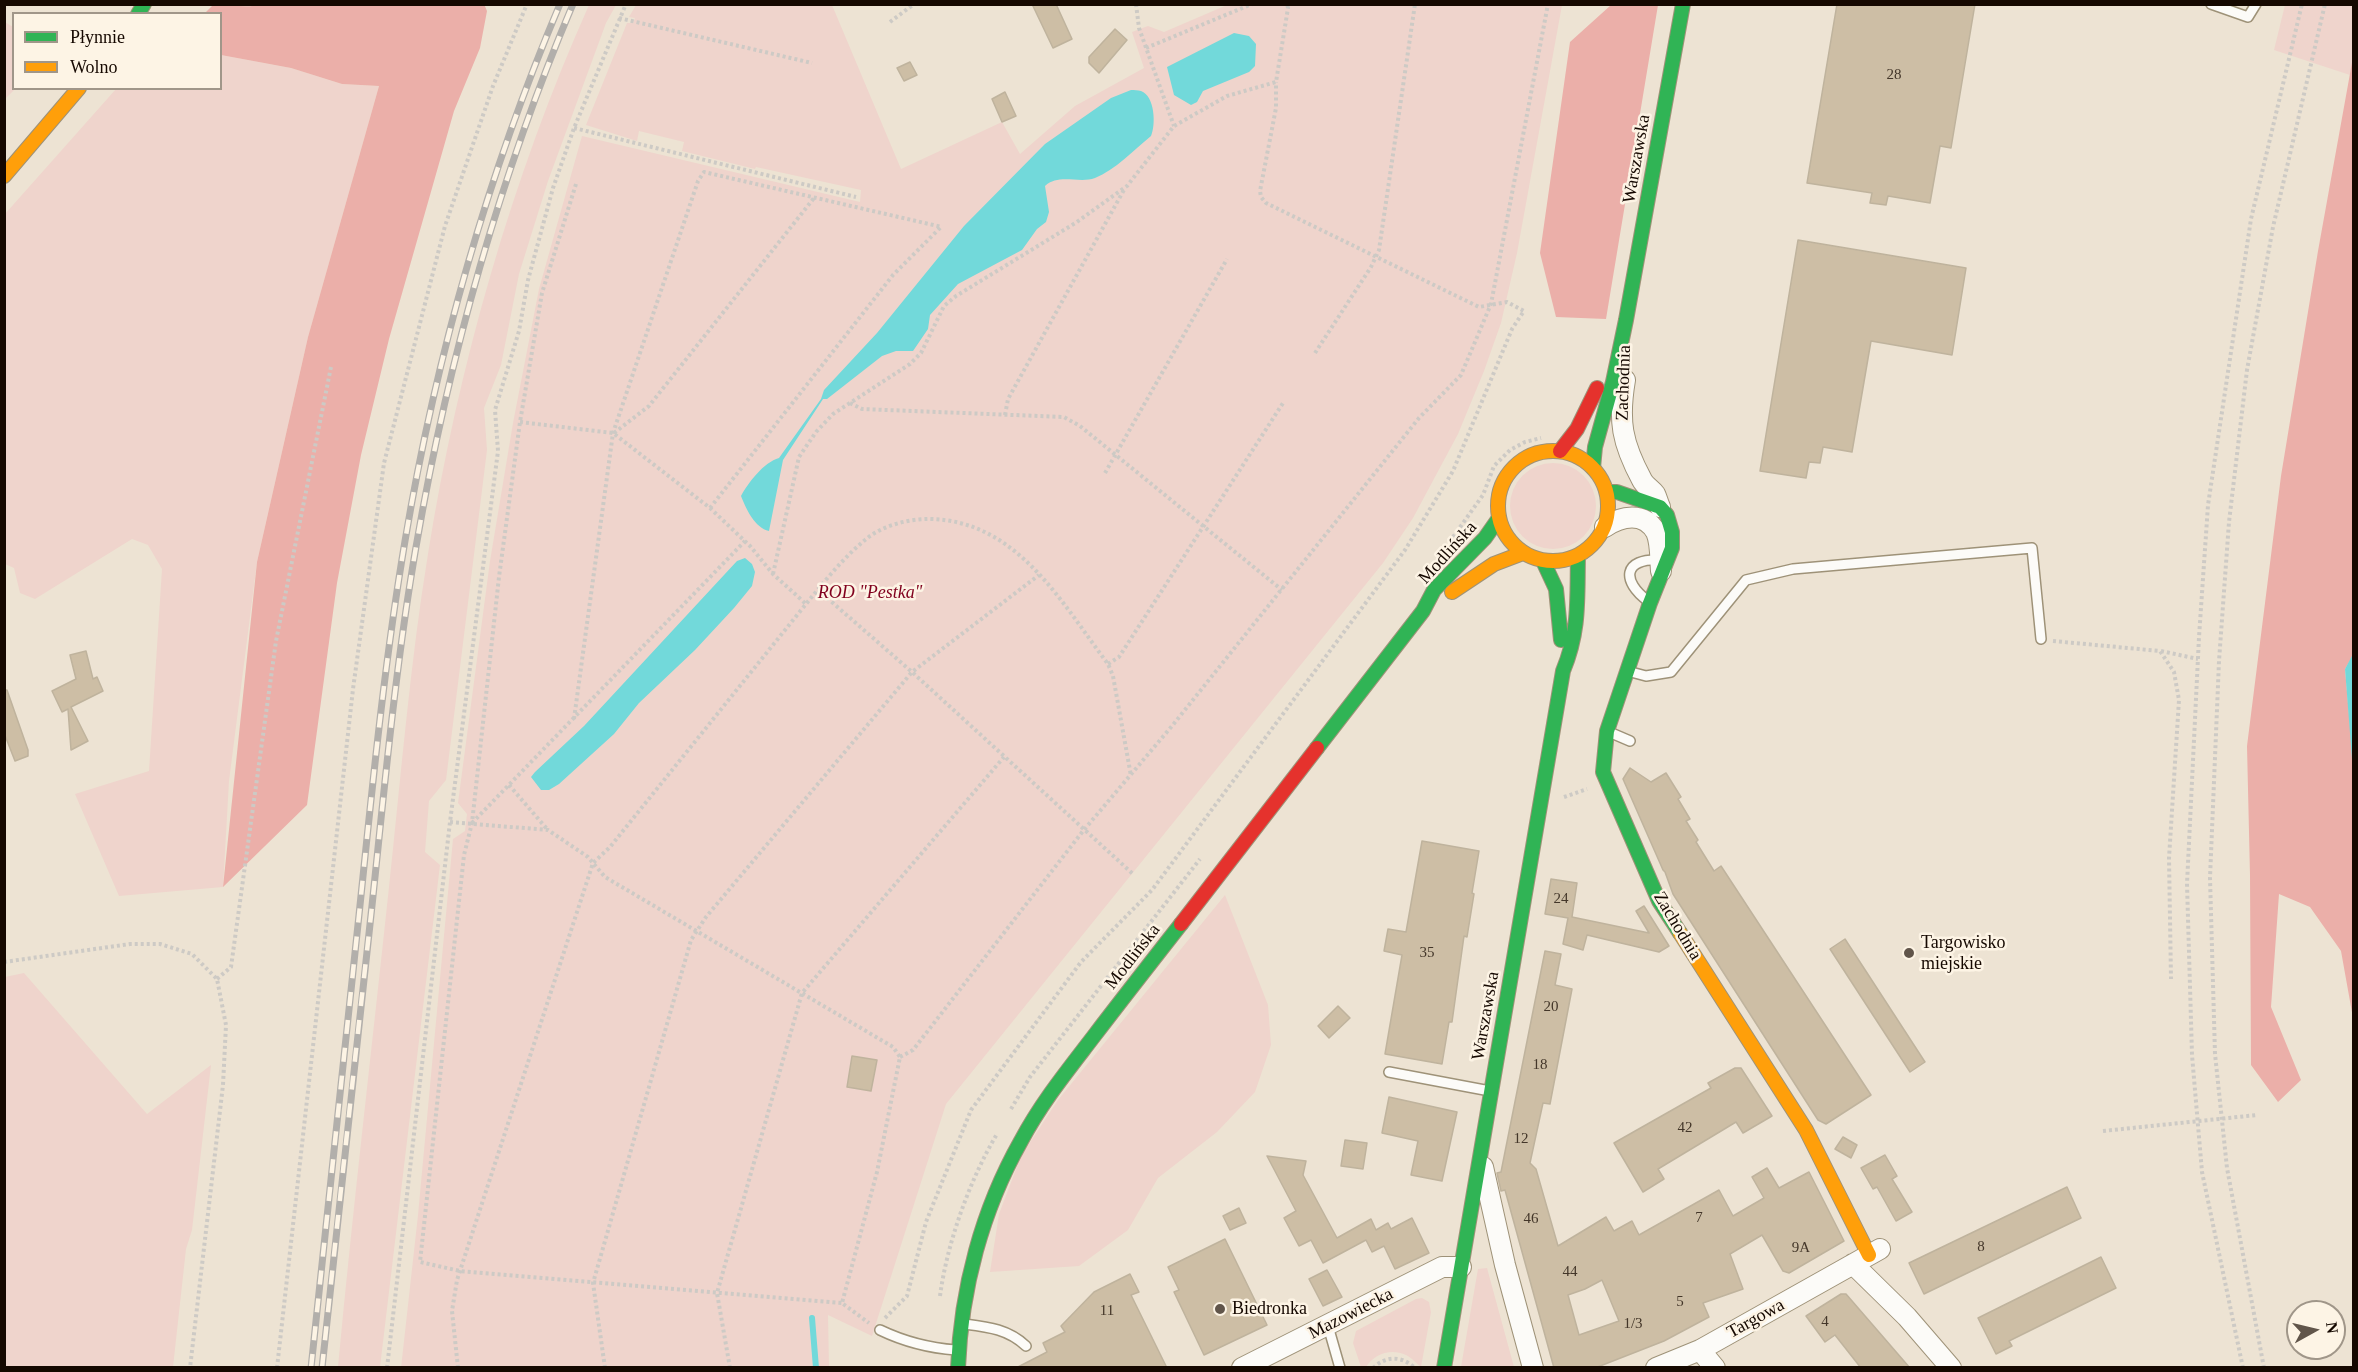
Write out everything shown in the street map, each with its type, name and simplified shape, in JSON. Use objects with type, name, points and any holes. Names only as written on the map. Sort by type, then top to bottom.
[{"type":"main road","name":"Warszawska","points":[[1593,468],[1595,447],[1613,382],[1626,320],[1683,4]]},
{"type":"main road","points":[[4,176],[77,90]]},
{"type":"main road","name":"Warszawska","points":[[1560,451],[1580,426],[1626,320]]},
{"type":"main road","points":[[1560,451],[1582,459],[1593,468],[1602,479],[1607,492],[1609,508],[1605,527],[1590,548],[1564,561],[1543,561],[1523,553],[1512,544],[1504,532],[1497,504],[1506,477],[1515,466],[1527,457],[1540,452],[1560,451]]},
{"type":"main road","points":[[1607,492],[1617,492],[1660,507]]},
{"type":"main road","name":"Zachodnia","points":[[1660,507],[1667,515],[1672,532],[1672,548],[1661,565],[1607,731],[1603,772],[1659,901],[1806,1130],[1868,1256]]},
{"type":"main road","name":"Modlińska","points":[[958,1368],[961,1323],[972,1256],[1013,1154],[1053,1089],[1423,611],[1434,591],[1491,534],[1499,518]]},
{"type":"main road","name":"Modlińska","points":[[1423,611],[1490,565],[1509,556],[1523,553]]},
{"type":"main road","name":"Warszawska","points":[[1444,1368],[1563,671],[1573,647],[1577,619],[1578,556]]},
{"type":"main road","name":"Warszawska","points":[[1543,561],[1556,589],[1563,671]]},
{"type":"street","name":"Zachodnia","points":[[1626,320],[1625,375],[1621,403],[1623,436],[1635,467],[1644,483],[1655,494],[1660,507]]},
{"type":"street","name":"Zachodnia","points":[[1605,527],[1616,519],[1630,517],[1644,519],[1656,532],[1661,565]]},
{"type":"street","points":[[1480,1153],[1487,1192],[1533,1368]]},
{"type":"street","points":[[1466,1234],[1491,1241],[1505,1265]]},
{"type":"street","name":"Targowa","points":[[1656,1368],[1700,1350],[1868,1256]]},
{"type":"street","points":[[1868,1256],[1907,1317],[1951,1368]]},
{"type":"street","name":"Mazowiecka","points":[[1242,1368],[1442,1267],[1461,1267]]},
{"type":"street","points":[[1700,1350],[1715,1368]]},
{"type":"lane","points":[[2211,4],[2248,17],[2256,4]]},
{"type":"lane","points":[[1628,670],[1646,676],[1671,672],[1746,579],[1793,569],[2032,548],[2041,639]]},
{"type":"lane","points":[[1650,603],[1634,588],[1630,580],[1630,573],[1634,564],[1640,561],[1661,565]]},
{"type":"lane","points":[[1607,731],[1630,741]]},
{"type":"lane","points":[[1389,1072],[1491,1091]]},
{"type":"lane","points":[[961,1323],[995,1328],[1014,1335],[1026,1346]]},
{"type":"lane","points":[[1328,1326],[1340,1368]]},
{"type":"lane","points":[[877,1328],[903,1341],[929,1348],[958,1350]]},
{"type":"path","points":[[277,1368],[350,712],[384,463],[445,226],[493,86],[527,4]]},
{"type":"path","points":[[387,1368],[450,822],[498,451],[495,410],[516,342],[528,280],[553,188],[574,128],[626,4]]},
{"type":"path","points":[[890,22],[914,4]]},
{"type":"path","points":[[1136,4],[1139,28],[1174,126]]},
{"type":"path","points":[[1146,48],[1252,4]]},
{"type":"path","points":[[576,184],[543,293],[520,422],[499,577],[472,823],[464,855],[420,1262],[460,1271],[842,1303],[877,1328],[886,1316],[908,1296],[926,1222],[970,1110],[1081,962],[1152,890],[1406,550],[1454,471],[1512,329],[1524,310],[1507,302],[1479,307],[1266,203],[1261,197],[1276,108],[1276,82],[1287,4]]},
{"type":"path","points":[[1315,353],[1376,257],[1381,238],[1414,4]]},
{"type":"path","points":[[900,1057],[913,1050],[1083,831],[1131,776],[1419,418],[1461,375],[1491,304],[1548,4]]},
{"type":"path","points":[[2243,1368],[2202,1172],[2192,1055],[2187,884],[2208,505],[2251,219],[2302,4]]},
{"type":"path","points":[[2264,1368],[2227,1168],[2216,1054],[2210,878],[2219,661],[2229,522],[2247,370],[2271,238],[2325,4]]},
{"type":"path","points":[[619,18],[743,45],[812,63]]},
{"type":"path","points":[[1005,415],[1008,399],[1127,186],[1174,126],[1227,96],[1276,82]]},
{"type":"path","points":[[574,128],[856,197]]},
{"type":"path","points":[[574,719],[613,433],[698,181],[705,172],[942,227],[893,275],[710,508]]},
{"type":"path","points":[[773,574],[799,457],[816,432],[833,414],[910,364],[921,353],[944,306],[956,296],[1077,222],[1127,186]]},
{"type":"path","points":[[613,433],[649,406],[814,198]]},
{"type":"path","points":[[1105,473],[1227,259]]},
{"type":"path","points":[[217,979],[231,967],[276,641],[331,367]]},
{"type":"path","points":[[850,403],[862,409],[1064,417],[1080,426],[1282,590]]},
{"type":"path","points":[[1108,664],[1119,657],[1282,403]]},
{"type":"path","points":[[520,422],[613,433],[710,508],[750,546],[773,574],[806,604]]},
{"type":"path","points":[[1483,495],[1494,466],[1510,450],[1525,442],[1548,438]]},
{"type":"path","points":[[458,1368],[452,1311],[457,1280],[593,863],[610,847],[806,604],[866,539],[893,525],[919,519],[950,519],[976,526],[1026,560],[1054,590],[1108,664],[1113,676],[1131,776]]},
{"type":"path","points":[[472,823],[745,541]]},
{"type":"path","points":[[605,1368],[593,1283],[691,940],[706,917],[912,672],[1039,575]]},
{"type":"path","points":[[818,590],[912,672],[1083,831],[1133,874]]},
{"type":"path","points":[[2041,639],[2160,651],[2198,659]]},
{"type":"path","points":[[2160,651],[2174,672],[2179,700],[2169,858],[2171,979]]},
{"type":"path","points":[[730,1368],[717,1293],[802,993],[1004,757]]},
{"type":"path","points":[[508,785],[548,830],[567,841],[593,863],[605,878],[893,1047],[900,1057],[877,1172],[842,1303]]},
{"type":"path","points":[[1568,798],[1590,788]]},
{"type":"path","points":[[450,822],[548,830]]},
{"type":"path","points":[[4,962],[130,944],[160,944],[192,954],[217,979],[226,1026],[223,1085],[190,1368]]},
{"type":"path","points":[[2103,1131],[2257,1115]]},
{"type":"path","points":[[1373,1368],[1383,1360],[1391,1358],[1408,1361],[1415,1368]]},
{"type":"green space","points":[[589,5],[616,5],[606,23],[548,181],[519,274],[501,365],[484,408],[487,450],[446,780],[429,801],[425,852],[440,865],[380,1367],[338,1367],[411,678],[440,484],[472,343],[512,205],[561,70]]},
{"type":"green space","name":"ROD \"Pestka\"","points":[[636,5],[832,5],[901,169],[1002,122],[1020,154],[1075,106],[1144,68],[1132,32],[1148,26],[1164,32],[1227,5],[1562,5],[1517,253],[1501,323],[1458,434],[1413,518],[1383,563],[946,1104],[872,1336],[828,1315],[829,1367],[401,1368],[418,1215],[453,839],[465,831],[467,814],[458,803],[490,561],[513,423],[539,289],[582,136],[860,202],[861,190],[756,167],[755,169],[682,151],[684,142],[639,131],[637,141],[586,125],[627,23],[633,23],[635,18],[629,17]]},
{"type":"green space","points":[[2285,5],[2353,5],[2354,57],[2350,75],[2274,50]]},
{"type":"green space","points":[[5,22],[12,26],[12,90],[14,90],[5,99]]},
{"type":"green space","points":[[222,55],[291,68],[342,84],[379,86],[308,337],[257,562],[229,781],[223,887],[119,896],[75,794],[149,771],[162,569],[148,545],[132,539],[35,599],[20,593],[14,568],[5,564],[5,214],[115,90],[222,90]]},
{"type":"green space","points":[[1553,463],[1577,470],[1589,482],[1596,506],[1589,530],[1577,542],[1553,549],[1529,542],[1517,530],[1510,506],[1517,482],[1529,470]]},
{"type":"green space","points":[[1225,895],[1268,1005],[1271,1045],[1255,1092],[1217,1132],[1158,1178],[1128,1230],[1079,1266],[990,1272],[999,1214],[1021,1156],[1058,1100]]},
{"type":"green space","points":[[24,973],[147,1114],[211,1065],[192,1230],[186,1249],[173,1367],[5,1367],[5,977]]},
{"type":"green space","points":[[1487,1268],[1514,1367],[1461,1367],[1478,1269]]},
{"type":"green space","points":[[1422,1298],[1429,1302],[1431,1312],[1421,1367],[1406,1355],[1389,1352],[1378,1356],[1366,1367],[1361,1367],[1353,1343],[1356,1331]]},
{"type":"shaded area","points":[[261,4],[484,4],[487,11],[480,48],[454,111],[389,339],[361,455],[337,583],[307,805],[223,887],[257,562],[308,337],[379,86],[342,84],[291,68],[222,55],[222,12],[206,12],[213,5]]},
{"type":"shaded area","points":[[1611,5],[1658,5],[1606,319],[1556,317],[1540,253],[1570,42]]},
{"type":"shaded area","points":[[2353,57],[2354,654],[2345,669],[2354,772],[2353,1018],[2341,951],[2310,907],[2279,894],[2271,1007],[2301,1080],[2278,1102],[2251,1065],[2247,746],[2281,476]]},
{"type":"water","points":[[1234,33],[1249,36],[1256,44],[1255,66],[1249,72],[1203,91],[1197,102],[1191,105],[1174,95],[1167,67]]},
{"type":"water","points":[[1131,90],[1146,94],[1152,105],[1154,125],[1151,136],[1117,165],[1095,178],[1056,180],[1045,186],[1049,212],[1046,222],[1037,229],[1022,250],[958,284],[930,315],[928,329],[913,351],[896,351],[882,356],[827,399],[823,399],[783,460],[769,531],[759,526],[748,512],[741,496],[762,468],[779,458],[821,399],[824,390],[877,333],[964,226],[1045,144],[1111,98]]},
{"type":"water","points":[[745,558],[752,564],[755,572],[752,586],[734,608],[695,650],[639,703],[614,734],[559,784],[549,790],[541,790],[531,777],[535,772],[584,726],[737,561]]},
{"type":"water","points":[[2353,654],[2353,772],[2345,669]]},
{"type":"building","points":[[1032,4],[1056,4],[1072,39],[1053,48]]},
{"type":"building","points":[[1837,4],[1975,4],[1951,148],[1940,146],[1930,203],[1888,196],[1886,205],[1870,203],[1872,193],[1807,183]]},
{"type":"building","points":[[1115,29],[1127,40],[1099,73],[1089,63],[1089,57]]},
{"type":"building","points":[[910,62],[917,75],[904,81],[897,68]]},
{"type":"building","points":[[1005,92],[1016,116],[1002,122],[992,99]]},
{"type":"building","points":[[1798,240],[1966,268],[1952,355],[1871,341],[1852,452],[1823,447],[1820,463],[1809,462],[1806,478],[1760,471]]},
{"type":"building","points":[[86,651],[93,679],[97,677],[103,691],[71,707],[88,741],[71,750],[68,709],[62,712],[52,691],[76,679],[70,655]]},
{"type":"building","points":[[4,690],[7,690],[28,750],[28,756],[15,761],[4,733]]},
{"type":"building","points":[[1630,768],[1651,782],[1666,773],[1681,797],[1678,799],[1690,819],[1686,821],[1698,840],[1696,842],[1714,871],[1721,866],[1871,1095],[1826,1124],[1818,1120],[1673,894],[1623,779]]},
{"type":"building","points":[[1422,841],[1479,851],[1467,937],[1464,936],[1452,1022],[1449,1022],[1442,1064],[1385,1054],[1402,955],[1384,951],[1388,929],[1406,932]]},
{"type":"building","points":[[1551,879],[1577,883],[1572,917],[1649,933],[1636,911],[1644,906],[1669,946],[1659,952],[1587,935],[1583,950],[1563,944],[1568,918],[1545,914]]},
{"type":"building","points":[[1845,939],[1925,1062],[1910,1072],[1830,949]]},
{"type":"building","points":[[1545,951],[1561,954],[1555,985],[1572,989],[1550,1104],[1543,1103],[1530,1163],[1536,1169],[1558,1246],[1606,1217],[1614,1231],[1632,1221],[1639,1235],[1719,1190],[1733,1216],[1764,1198],[1752,1177],[1767,1168],[1779,1188],[1809,1172],[1844,1241],[1789,1273],[1783,1271],[1762,1235],[1730,1254],[1743,1289],[1703,1303],[1709,1317],[1664,1341],[1595,1368],[1554,1368],[1505,1190],[1501,1191],[1497,1173],[1501,1172]],"holes":[[[1602,1280],[1619,1321],[1579,1335],[1568,1295]]]},
{"type":"building","points":[[1338,1006],[1350,1018],[1329,1038],[1318,1026]]},
{"type":"building","points":[[852,1056],[877,1060],[871,1091],[847,1087]]},
{"type":"building","points":[[1735,1068],[1741,1068],[1772,1116],[1743,1133],[1736,1122],[1658,1169],[1664,1179],[1643,1192],[1614,1143],[1711,1088],[1708,1083]]},
{"type":"building","points":[[1389,1097],[1457,1112],[1442,1181],[1411,1175],[1418,1141],[1382,1133]]},
{"type":"building","points":[[1843,1137],[1857,1145],[1851,1158],[1835,1149]]},
{"type":"building","points":[[1345,1140],[1367,1143],[1363,1169],[1341,1166]]},
{"type":"building","points":[[1885,1155],[1897,1176],[1892,1179],[1912,1212],[1896,1221],[1877,1187],[1873,1189],[1861,1168]]},
{"type":"building","points":[[1267,1156],[1306,1161],[1303,1175],[1337,1238],[1371,1219],[1376,1230],[1388,1223],[1391,1229],[1412,1218],[1429,1253],[1395,1269],[1384,1246],[1372,1252],[1366,1240],[1323,1263],[1311,1240],[1299,1246],[1284,1218],[1296,1211]]},
{"type":"building","points":[[2067,1187],[2081,1218],[1924,1294],[1909,1263]]},
{"type":"building","points":[[1239,1208],[1246,1223],[1230,1230],[1223,1216]]},
{"type":"building","name":"Biedronka","points":[[1225,1239],[1267,1325],[1204,1355],[1174,1292],[1179,1290],[1168,1267]]},
{"type":"building","points":[[2101,1257],[2116,1288],[2009,1341],[2012,1346],[1996,1354],[1978,1318]]},
{"type":"building","points":[[1327,1270],[1342,1297],[1323,1306],[1309,1279]]},
{"type":"building","points":[[1130,1274],[1139,1292],[1131,1295],[1167,1368],[1016,1368],[1047,1352],[1043,1343],[1065,1332],[1061,1326],[1094,1292]]},
{"type":"building","points":[[1841,1294],[1846,1294],[1910,1368],[1861,1368],[1835,1335],[1825,1342],[1806,1316]]},
{"type":"waterway","points":[[812,1318],[816,1368]]},
{"type":"railway","points":[[311,1368],[379,728],[405,541],[432,404],[467,268],[509,135],[560,4]]},
{"type":"railway","points":[[322,1368],[391,731],[416,547],[444,408],[479,271],[522,136],[573,4]]},
{"type":"traffic: fast","points":[[139,12],[144,4]]},
{"type":"traffic: fast","points":[[1593,468],[1595,447],[1613,382],[1626,320],[1683,4]]},
{"type":"traffic: fast","points":[[1607,492],[1617,492],[1660,507],[1667,515],[1672,532],[1672,548],[1650,603],[1607,731],[1603,772],[1659,901],[1680,933]]},
{"type":"traffic: fast","points":[[1317,748],[1423,611],[1434,590],[1485,538],[1499,518]]},
{"type":"traffic: fast","points":[[1444,1368],[1563,671],[1575,628],[1578,556]]},
{"type":"traffic: fast","points":[[1543,561],[1556,589],[1561,640]]},
{"type":"traffic: fast","points":[[958,1368],[964,1309],[976,1251],[995,1194],[1007,1167],[1037,1113],[1055,1087],[1181,924]]},
{"type":"traffic: slow","points":[[4,176],[77,90]]},
{"type":"traffic: slow","points":[[1553,451],[1574,455],[1592,467],[1604,485],[1608,506],[1604,527],[1592,545],[1574,557],[1553,561],[1532,557],[1514,545],[1502,527],[1498,506],[1502,485],[1514,467],[1532,455],[1553,451]]},
{"type":"traffic: slow","points":[[1452,592],[1494,564],[1523,553]]},
{"type":"traffic: slow","points":[[1680,933],[1806,1130],[1869,1255]]},
{"type":"traffic: jam","points":[[1560,451],[1577,429],[1597,388]]},
{"type":"traffic: jam","points":[[1181,924],[1317,748]]},
{"type":"place","name":"Targowisko miejskie","points":[[1909,953]]},
{"type":"place","name":"Biedronka","points":[[1220,1309]]}]
